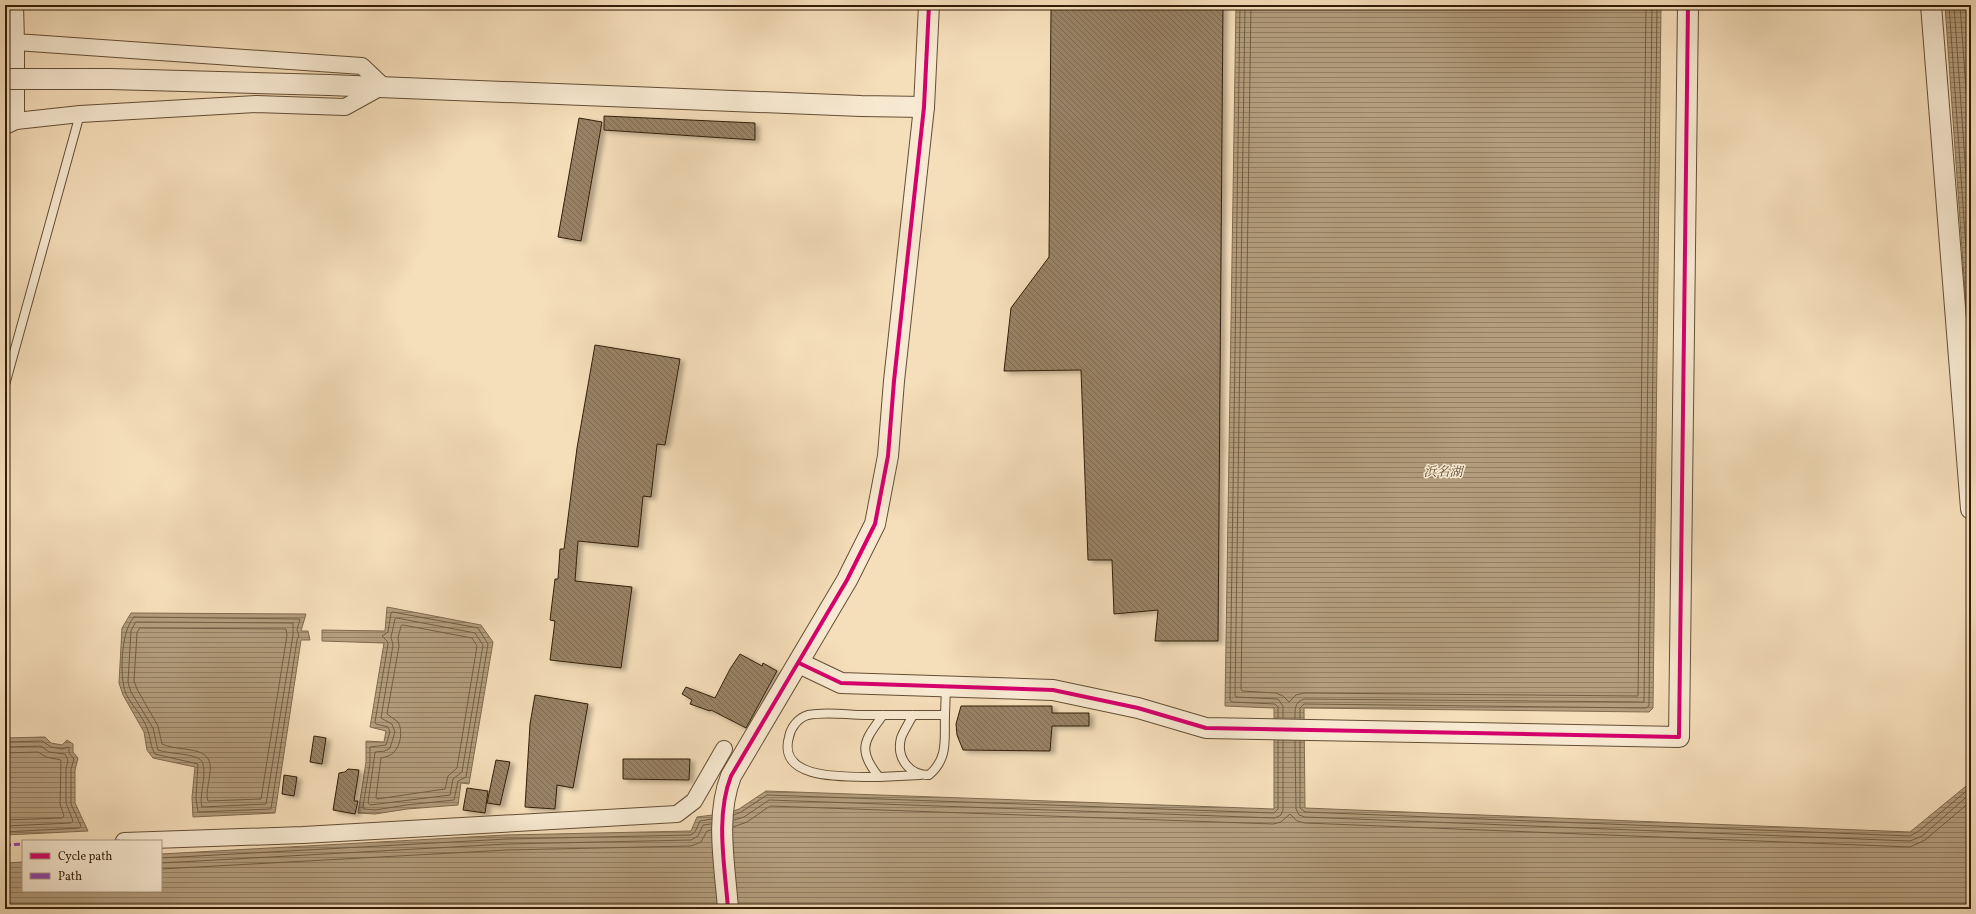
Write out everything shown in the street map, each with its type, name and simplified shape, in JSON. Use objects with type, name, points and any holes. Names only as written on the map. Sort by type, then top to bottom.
[{"type":"street","points":[[15,5],[10,42],[10,123],[80,114],[256,104],[345,107],[383,86]]},
{"type":"street","points":[[728,909],[722,820],[725,793],[731,776],[800,663],[847,580],[875,524],[888,456],[894,381],[924,107],[929,5]]},
{"type":"street","points":[[800,663],[841,683],[1053,690],[1138,708],[1206,728],[1275,728],[1679,737],[1688,5]]},
{"type":"street","points":[[1931,5],[1971,509]]},
{"type":"street","points":[[10,42],[362,66],[383,86]]},
{"type":"street","points":[[5,79],[117,79],[383,86],[845,106],[924,107]]},
{"type":"street","points":[[154,840],[303,835],[677,814],[694,801],[724,749]]},
{"type":"lane","points":[[5,385],[80,114]]},
{"type":"lane","points":[[945,715],[913,716],[841,713],[807,716],[798,720],[793,726],[787,744],[788,753],[800,767],[810,773],[822,775],[930,775],[939,767],[943,757],[945,715],[946,686]]},
{"type":"lane","points":[[879,776],[870,767],[864,749],[868,735],[883,715]]},
{"type":"lane","points":[[913,716],[901,739],[901,754],[905,764],[920,775]]},
{"type":"water","name":"浜名湖","points":[[1236,5],[1661,5],[1653,708],[1649,712],[1304,708],[1305,808],[1910,832],[1971,782],[1971,909],[5,909],[5,863],[22,862],[22,892],[162,892],[162,854],[506,835],[691,831],[697,817],[728,813],[739,809],[766,791],[1274,809],[1274,708],[1225,706]]},
{"type":"water","points":[[1945,5],[1971,5],[1971,378]]},
{"type":"water","points":[[387,607],[481,625],[493,642],[469,784],[461,783],[458,805],[407,809],[375,814],[358,813],[366,762],[366,741],[384,742],[386,731],[370,727],[384,643],[322,641],[322,630],[385,631]]},
{"type":"water","points":[[131,613],[306,614],[301,631],[308,631],[310,640],[301,640],[275,813],[193,817],[192,797],[195,767],[153,758],[147,750],[144,732],[123,695],[119,683],[122,628]]},
{"type":"water","points":[[45,737],[51,743],[62,745],[67,740],[73,744],[73,752],[78,758],[75,770],[75,803],[88,831],[5,835],[5,738]]},
{"type":"building","points":[[1051,5],[1223,5],[1218,641],[1155,641],[1158,610],[1114,614],[1112,560],[1088,560],[1081,370],[1004,371],[1011,308],[1049,257]]},
{"type":"building","points":[[604,116],[755,123],[755,140],[604,130]]},
{"type":"building","points":[[579,118],[602,122],[581,241],[558,237]]},
{"type":"building","points":[[595,345],[680,359],[665,445],[657,444],[651,497],[643,496],[638,547],[578,541],[575,581],[632,587],[621,668],[550,660],[555,621],[550,620],[555,579],[558,579],[560,549],[564,549],[577,448]]},
{"type":"building","points":[[740,654],[762,666],[763,663],[777,671],[746,728],[711,710],[710,711],[690,704],[692,700],[682,694],[686,687],[715,698],[730,669]]},
{"type":"building","points":[[535,695],[588,704],[573,788],[557,785],[555,809],[525,807],[530,724]]},
{"type":"building","points":[[961,706],[1052,706],[1052,713],[1089,713],[1089,726],[1052,726],[1050,751],[963,750],[957,735],[956,724]]},
{"type":"building","points":[[314,736],[326,738],[322,764],[310,762]]},
{"type":"building","points":[[623,759],[690,759],[689,780],[623,779]]},
{"type":"building","points":[[496,760],[510,762],[500,805],[487,803]]},
{"type":"building","points":[[348,769],[359,770],[354,801],[358,801],[355,814],[333,810],[339,773],[345,772]]},
{"type":"building","points":[[284,775],[297,777],[294,796],[282,794]]},
{"type":"building","points":[[467,788],[488,791],[485,813],[463,810]]},
{"type":"marked path","points":[[5,845],[22,844]]},
{"type":"cycle path","points":[[728,909],[723,859],[722,825],[723,808],[731,776],[847,580],[875,524],[888,456],[894,381],[924,107],[929,5]]},
{"type":"cycle path","points":[[799,663],[841,683],[1053,690],[1138,708],[1206,728],[1679,737],[1688,5]]}]
